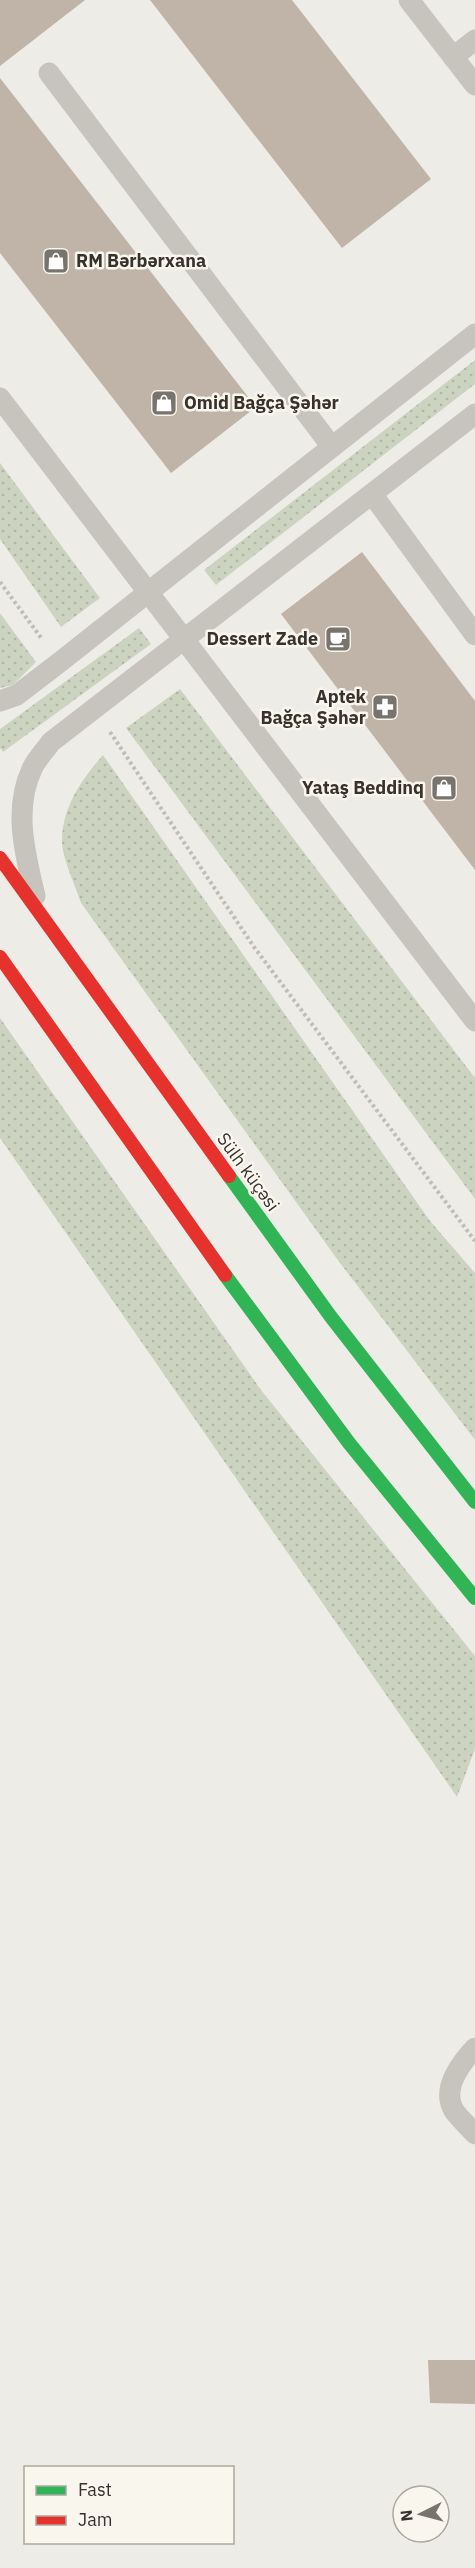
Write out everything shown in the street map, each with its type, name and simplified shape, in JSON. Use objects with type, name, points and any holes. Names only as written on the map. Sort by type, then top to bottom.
[{"type":"highway","name":"Sülh küçəsi","points":[[0,858],[332,1317],[475,1502]]},
{"type":"highway","points":[[0,957],[275,1347],[397,1507],[475,1598]]},
{"type":"lane","points":[[409,0],[475,85]]},
{"type":"lane","points":[[453,57],[475,40]]},
{"type":"lane","points":[[49,73],[332,447]]},
{"type":"lane","points":[[0,701],[17,695],[475,334]]},
{"type":"lane","points":[[0,398],[475,1021]]},
{"type":"lane","points":[[39,914],[23,847],[21,802],[32,768],[51,742],[475,414]]},
{"type":"lane","points":[[372,494],[475,635]]},
{"type":"lane","points":[[475,2048],[457,2068],[451,2088],[453,2110],[475,2134]]},
{"type":"path","points":[[0,582],[43,640]]},
{"type":"path","points":[[105,724],[254,947],[475,1241]]},
{"type":"green space","points":[[475,360],[475,384],[216,585],[204,570]]},
{"type":"green space","points":[[0,463],[100,598],[61,627],[0,539]]},
{"type":"green space","points":[[0,613],[36,662],[13,685],[0,688]]},
{"type":"green space","points":[[139,628],[151,644],[3,752],[0,748],[0,729]]},
{"type":"green space","points":[[180,689],[475,1078],[475,1199],[126,728]]},
{"type":"green space","points":[[103,755],[430,1221],[475,1273],[475,1440],[337,1259],[81,903],[64,856],[63,829],[69,805]]},
{"type":"green space","points":[[0,1018],[261,1390],[475,1656],[475,1749],[457,1797],[0,1138]]},
{"type":"building","points":[[0,0],[85,0],[0,66]]},
{"type":"building","points":[[150,0],[292,0],[431,179],[342,248]]},
{"type":"building","points":[[0,78],[256,407],[171,473],[0,253]]},
{"type":"building","points":[[362,552],[475,701],[475,870],[281,614]]},
{"type":"building","points":[[428,2360],[475,2360],[475,2404],[430,2403]]},
{"type":"traffic: fast","points":[[229,1176],[331,1317],[475,1502]]},
{"type":"traffic: fast","points":[[225,1275],[349,1443],[475,1598]]},
{"type":"traffic: jam","points":[[0,858],[229,1176]]},
{"type":"traffic: jam","points":[[0,957],[225,1275]]},
{"type":"place","name":"RM Bərbərxana","points":[[56,261]]},
{"type":"place","name":"Omid Bağça Şəhər","points":[[164,403]]},
{"type":"place","name":"Dessert Zade","points":[[338,639]]},
{"type":"place","name":"Aptek Bağça Şəhər","points":[[385,707]]},
{"type":"place","name":"Yataş Beddinq","points":[[444,788]]}]
